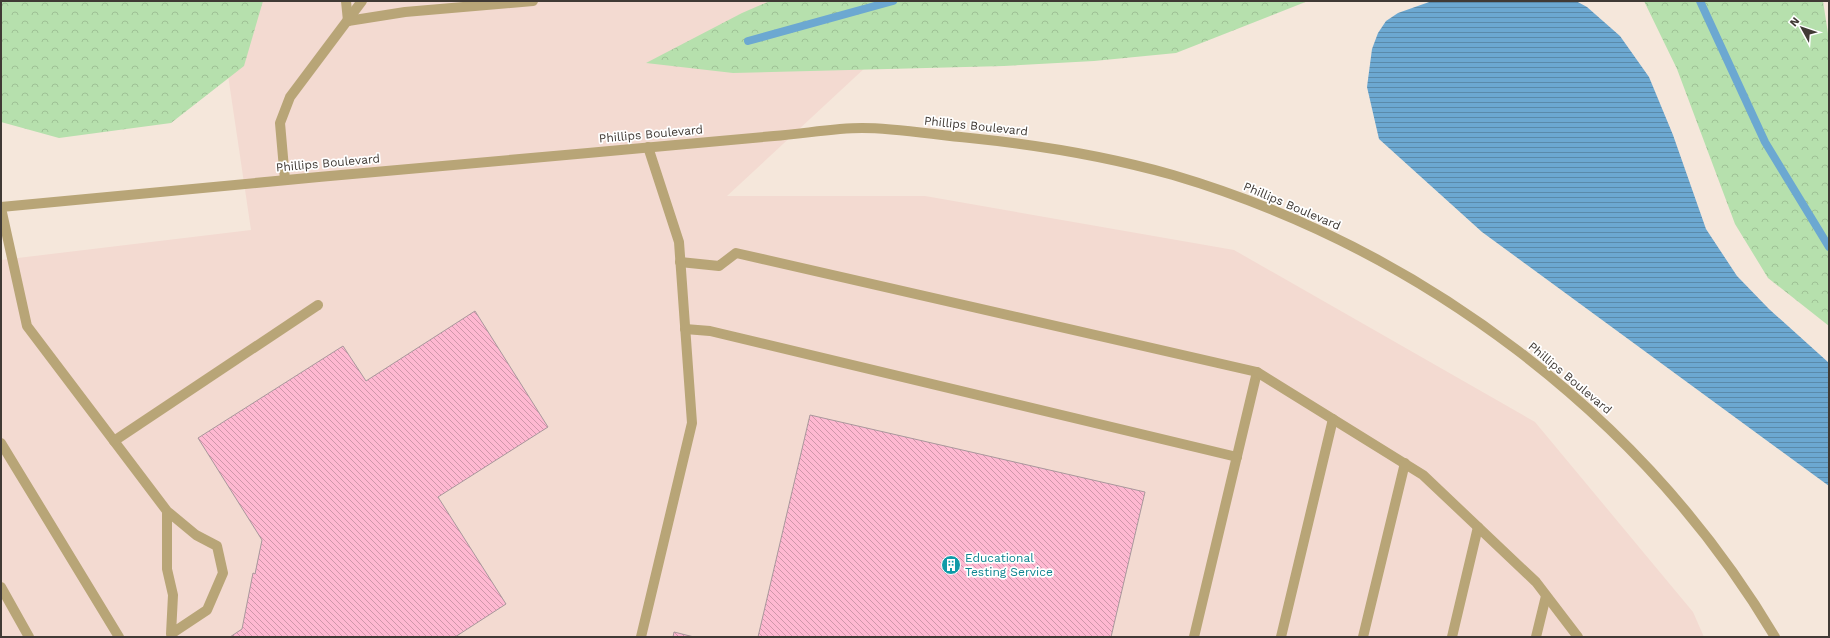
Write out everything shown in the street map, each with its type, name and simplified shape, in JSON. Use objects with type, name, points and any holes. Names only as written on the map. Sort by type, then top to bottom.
[{"type":"street","points":[[346,1],[348,21]]},
{"type":"street","points":[[285,180],[280,123],[290,97],[362,1]]},
{"type":"street","points":[[348,21],[405,12],[533,1]]},
{"type":"street","name":"Phillips Boulevard","points":[[1,208],[285,180],[863,128],[1030,144],[1103,158],[1173,176],[1260,205],[1344,242],[1424,286],[1500,337],[1558,382],[1612,431],[1663,484],[1720,555],[1775,637]]},
{"type":"street","points":[[641,637],[692,423],[679,242],[648,147]]},
{"type":"street","points":[[1,208],[26,326],[167,511],[196,535],[217,546],[223,573],[207,610],[168,635]]},
{"type":"street","points":[[680,262],[719,266],[736,253],[1257,372],[1423,475],[1536,582],[1578,637]]},
{"type":"street","points":[[114,441],[318,305]]},
{"type":"street","points":[[685,329],[710,331],[1237,457]]},
{"type":"street","points":[[1194,637],[1257,372]]},
{"type":"street","points":[[1281,637],[1333,419]]},
{"type":"street","points":[[1,443],[119,637]]},
{"type":"street","points":[[1363,637],[1405,463]]},
{"type":"street","points":[[167,511],[167,568],[173,595],[168,635]]},
{"type":"street","points":[[1452,637],[1478,527]]},
{"type":"street","points":[[1,587],[30,637]]},
{"type":"street","points":[[1536,637],[1546,596]]},
{"type":"shaded area","points":[[217,1],[937,1],[727,196],[925,196],[1234,250],[1535,422],[1693,612],[1704,637],[1,637],[1,260],[251,230]]},
{"type":"green space","points":[[1,1],[263,1],[244,66],[171,123],[59,138],[1,122]]},
{"type":"green space","points":[[770,1],[1308,1],[1176,53],[1094,61],[1004,66],[733,73],[646,63],[742,13]]},
{"type":"green space","points":[[1644,1],[1823,1],[1829,40],[1829,326],[1768,278],[1735,224],[1677,69]]},
{"type":"water","points":[[1432,1],[1576,1],[1587,7],[1620,36],[1649,77],[1673,135],[1706,229],[1737,276],[1769,309],[1829,363],[1829,486],[1482,232],[1379,139],[1367,87],[1372,49],[1378,33],[1386,21],[1398,13]]},
{"type":"building","points":[[475,311],[548,427],[438,497],[506,604],[455,637],[230,637],[242,629],[253,573],[255,574],[262,540],[198,438],[343,346],[366,381]]},
{"type":"building","name":"Educational Testing Service","points":[[810,415],[1145,492],[1111,637],[758,637]]},
{"type":"building","points":[[674,632],[694,637],[673,637]]},
{"type":"waterway","points":[[748,41],[893,1]]},
{"type":"waterway","points":[[1700,1],[1765,142],[1829,247]]},
{"type":"place","name":"Educational Testing Service","points":[[951,565]]}]
